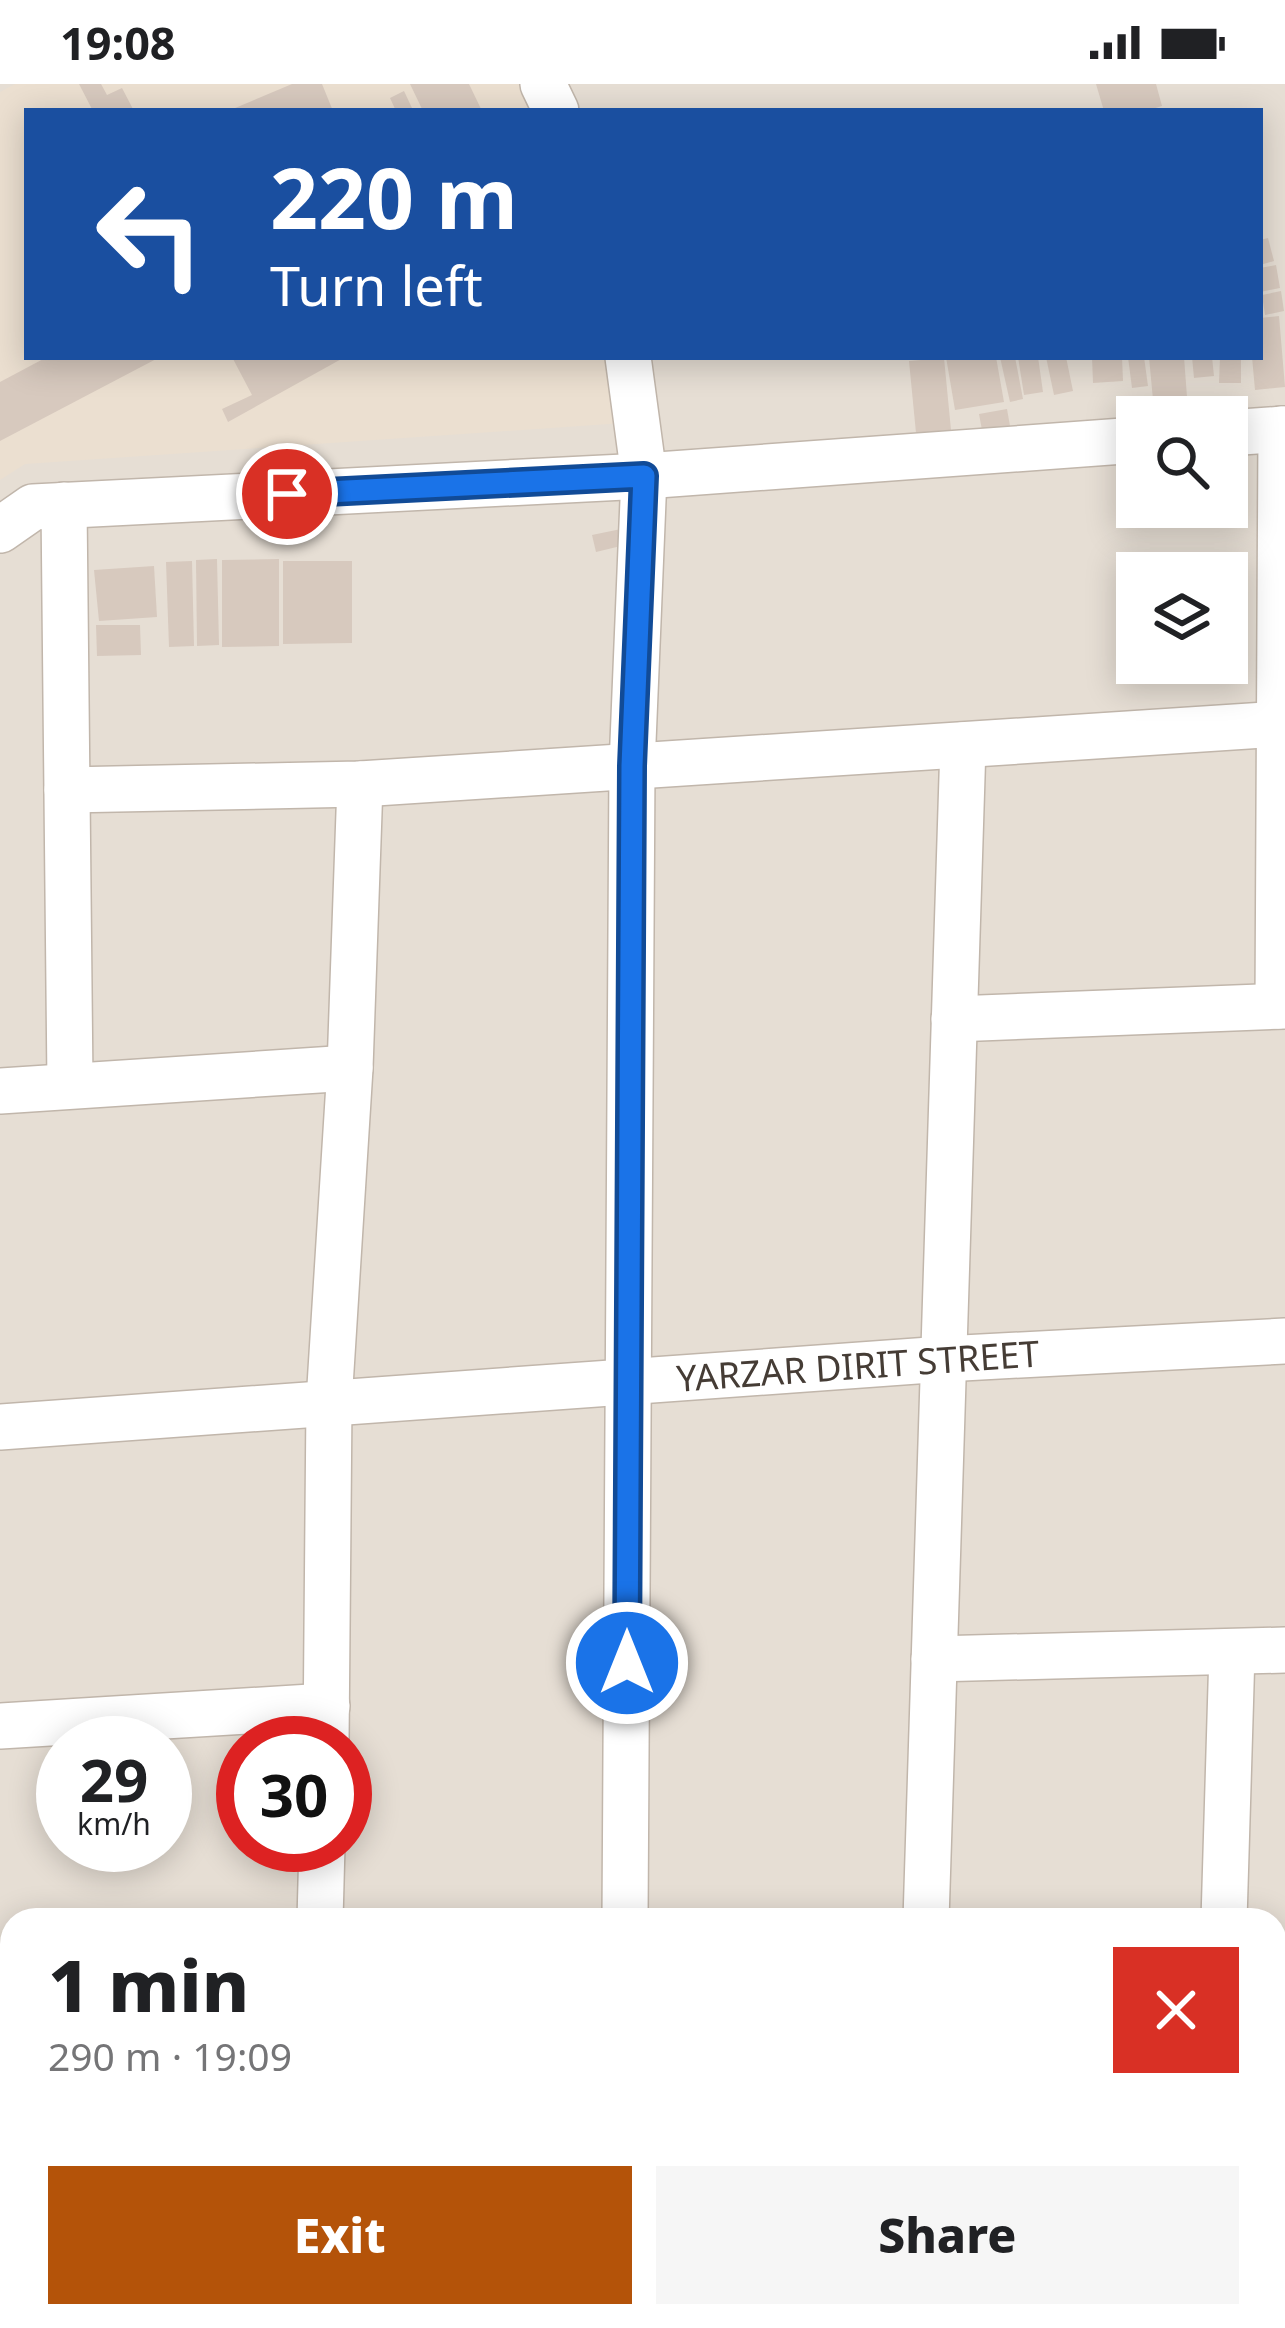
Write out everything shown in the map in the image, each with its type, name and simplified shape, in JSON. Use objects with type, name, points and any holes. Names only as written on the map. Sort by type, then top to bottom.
[{"type":"street","points":[[626,1908],[632,766],[644,476],[628,360]]},
{"type":"street","points":[[954,1019],[1282,1006],[1283,429],[1248,432]]},
{"type":"street","points":[[0,530],[33,507],[644,476],[1116,442]]},
{"type":"street","points":[[64,505],[70,1084]]},
{"type":"street","points":[[67,790],[360,784],[1280,724]]},
{"type":"street","points":[[926,1908],[963,745]]},
{"type":"street","points":[[327,1716],[328,1402],[350,1068],[360,784]]},
{"type":"street","points":[[0,1090],[350,1068]]},
{"type":"street","name":"YARZAR DIRIT STREET","points":[[0,1427],[944,1359],[1285,1341]]},
{"type":"street","points":[[934,1659],[1285,1650]]},
{"type":"street","points":[[1224,1908],[1232,1652]]},
{"type":"street","points":[[0,1726],[216,1725]]},
{"type":"street","points":[[320,1908],[321,1872]]},
{"type":"shaded area","points":[[0,84],[1285,84],[1285,1908],[0,1908]]},
{"type":"shaded area","points":[[15,84],[542,84],[554,108],[24,108],[24,360],[628,360],[638,422],[25,464],[0,480],[0,92]]},
{"type":"building","points":[[79,84],[101,84],[107,95],[122,88],[132,108],[91,108]]},
{"type":"building","points":[[292,84],[322,84],[332,108],[235,108]]},
{"type":"building","points":[[410,84],[469,84],[481,108],[422,108]]},
{"type":"building","points":[[1096,84],[1156,84],[1162,106],[1156,108],[1103,108]]},
{"type":"building","points":[[404,91],[412,108],[395,108],[390,98]]},
{"type":"building","points":[[1268,238],[1274,261],[1263,264],[1263,239]]},
{"type":"building","points":[[1276,265],[1280,288],[1263,291],[1263,267]]},
{"type":"building","points":[[1281,291],[1284,311],[1265,315],[1263,295]]},
{"type":"building","points":[[1279,316],[1285,387],[1255,390],[1252,360],[1263,360],[1263,318]]},
{"type":"building","points":[[41,360],[154,360],[0,441],[0,382]]},
{"type":"building","points":[[234,360],[340,360],[228,422],[222,409],[252,395]]},
{"type":"building","points":[[944,360],[951,430],[916,433],[909,361]]},
{"type":"building","points":[[947,360],[997,360],[1004,402],[955,410]]},
{"type":"building","points":[[1001,360],[1016,360],[1023,399],[1010,402]]},
{"type":"building","points":[[1018,360],[1038,360],[1043,392],[1024,395]]},
{"type":"building","points":[[1047,360],[1067,360],[1073,391],[1054,395]]},
{"type":"building","points":[[1092,360],[1122,360],[1123,381],[1093,383]]},
{"type":"building","points":[[1128,360],[1144,360],[1148,386],[1132,388]]},
{"type":"building","points":[[1149,360],[1184,360],[1187,396],[1153,396]]},
{"type":"building","points":[[1192,360],[1212,360],[1214,376],[1194,378]]},
{"type":"building","points":[[1220,360],[1241,360],[1241,383],[1219,383]]},
{"type":"building","points":[[1007,409],[1010,426],[982,430],[979,414]]},
{"type":"building","points":[[621,529],[625,545],[596,552],[592,535]]},
{"type":"building","points":[[217,559],[219,645],[197,646],[196,560]]},
{"type":"building","points":[[279,559],[279,646],[222,647],[222,560]]},
{"type":"building","points":[[192,561],[194,646],[169,647],[166,562]]},
{"type":"building","points":[[283,561],[352,561],[352,643],[283,644]]},
{"type":"building","points":[[154,566],[157,617],[99,621],[94,570]]},
{"type":"building","points":[[96,625],[140,625],[141,655],[97,656]]},
{"type":"route","points":[[287,494],[644,476],[632,766],[627,1663]]}]
